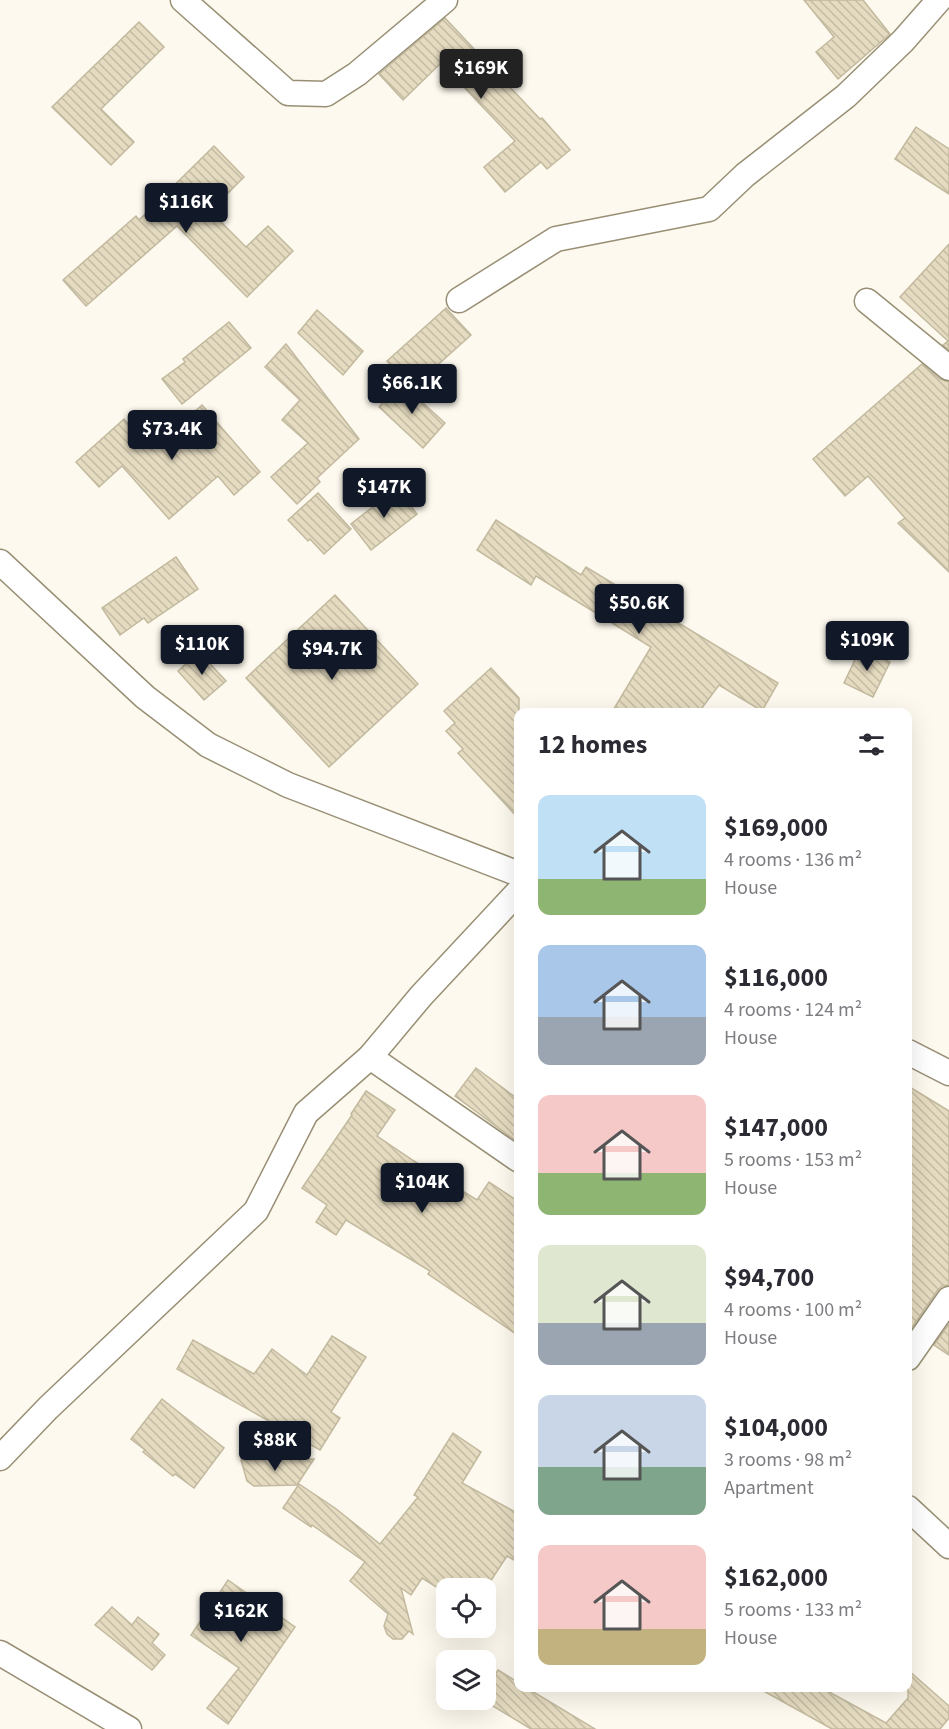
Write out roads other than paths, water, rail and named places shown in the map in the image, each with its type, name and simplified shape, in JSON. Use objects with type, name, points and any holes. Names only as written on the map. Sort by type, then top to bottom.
[{"type":"street","points":[[183,0],[288,93],[326,94],[357,74],[445,0]]},
{"type":"street","points":[[459,300],[556,239],[709,209],[745,176],[846,96],[903,41],[941,0],[949,4]]},
{"type":"street","points":[[867,301],[949,368]]},
{"type":"street","points":[[0,562],[145,697],[208,745],[288,786],[514,872]]},
{"type":"street","points":[[0,1458],[73,1384],[256,1211],[306,1113],[370,1057],[422,996],[514,896]]},
{"type":"street","points":[[912,1054],[949,1073]]},
{"type":"street","points":[[370,1057],[514,1157]]},
{"type":"street","points":[[912,1352],[949,1299]]},
{"type":"street","points":[[912,1512],[949,1546]]},
{"type":"street","points":[[0,1653],[129,1729]]}]
